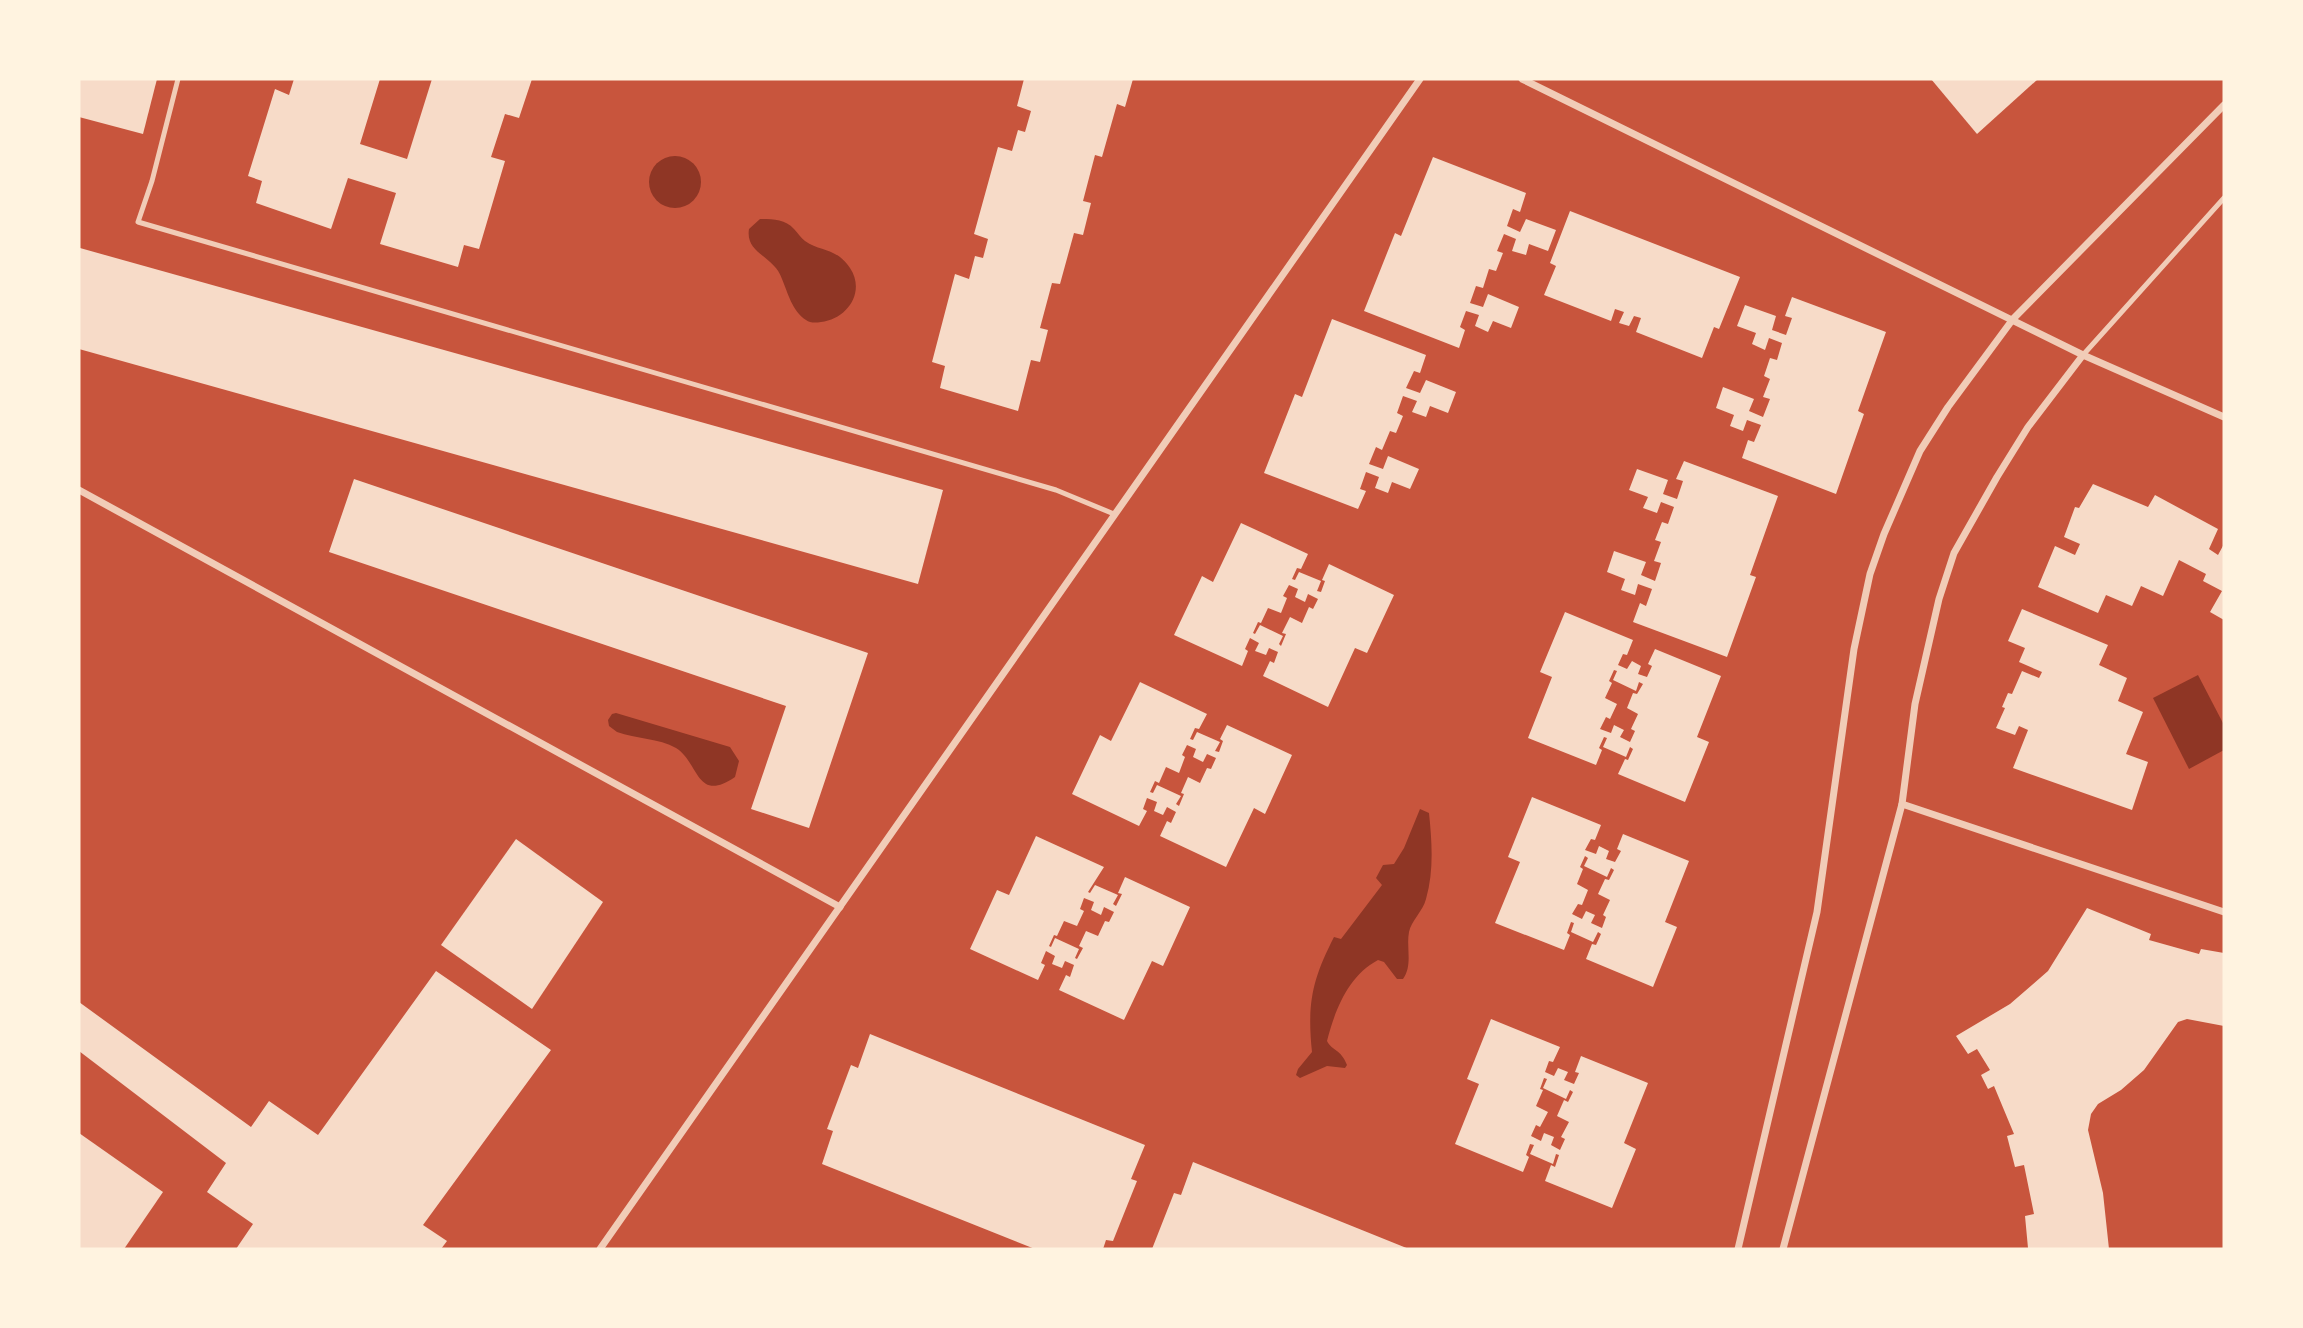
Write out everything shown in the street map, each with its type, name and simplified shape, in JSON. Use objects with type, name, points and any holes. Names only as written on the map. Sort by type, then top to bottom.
[{"type":"street","points":[[600,1249],[1420,79]]},
{"type":"street","points":[[1522,79],[2083,355],[2224,417]]},
{"type":"street","points":[[1738,1249],[1817,912],[1844,713],[1870,574],[1884,534],[1920,451],[1948,407],[2013,319],[2224,105]]},
{"type":"street","points":[[1783,1249],[1902,804],[1915,704],[1939,599],[1954,553],[2028,427],[2083,355]]},
{"type":"street","points":[[79,490],[840,907]]},
{"type":"street","points":[[1902,804],[2224,912]]},
{"type":"lane","points":[[178,79],[152,181],[138,222],[1056,489],[1114,514]]},
{"type":"lane","points":[[2083,355],[2224,198]]},
{"type":"shaded area","points":[[675,156],[694,163],[701,182],[694,201],[675,208],[656,201],[649,182],[656,163]]},
{"type":"shaded area","points":[[760,219],[787,223],[805,241],[840,257],[845,262],[856,286],[855,295],[846,310],[830,320],[813,323],[797,312],[778,271],[751,244],[749,229]]},
{"type":"shaded area","points":[[2198,675],[2224,725],[2224,750],[2189,769],[2153,698]]},
{"type":"shaded area","points":[[616,713],[730,747],[739,761],[735,777],[713,786],[705,783],[684,754],[676,748],[662,742],[617,732],[609,726],[608,720]]},
{"type":"shaded area","points":[[1420,809],[1429,813],[1431,867],[1424,903],[1409,932],[1409,962],[1406,974],[1403,979],[1397,979],[1384,962],[1378,960],[1358,975],[1344,995],[1327,1041],[1347,1065],[1345,1068],[1327,1066],[1300,1078],[1296,1075],[1298,1069],[1312,1052],[1311,1006],[1316,980],[1327,952],[1334,937],[1341,939],[1382,885],[1376,878],[1383,865],[1394,864],[1404,848]]},
{"type":"building","points":[[79,79],[157,79],[143,134],[79,117]]},
{"type":"building","points":[[294,79],[380,79],[360,144],[407,159],[432,79],[532,79],[519,118],[505,114],[491,157],[505,161],[479,249],[464,245],[458,267],[380,244],[396,193],[348,178],[331,229],[256,203],[262,181],[248,176],[275,89],[289,95]]},
{"type":"building","points":[[1024,79],[1133,79],[1125,107],[1117,104],[1102,157],[1095,155],[1083,201],[1091,203],[1083,235],[1074,233],[1060,284],[1052,283],[1040,328],[1048,330],[1040,362],[1031,360],[1018,411],[940,388],[945,366],[932,362],[955,274],[969,279],[975,256],[983,258],[988,239],[974,234],[998,147],[1012,151],[1018,130],[1025,132],[1031,111],[1017,106]]},
{"type":"building","points":[[1931,79],[2038,79],[1977,134]]},
{"type":"building","points":[[1433,157],[1526,193],[1520,212],[1513,209],[1507,226],[1520,232],[1526,219],[1556,230],[1548,251],[1529,244],[1526,255],[1512,251],[1516,239],[1504,234],[1497,251],[1503,253],[1496,271],[1489,269],[1483,288],[1476,286],[1470,303],[1483,307],[1488,294],[1519,307],[1511,328],[1493,321],[1488,332],[1475,326],[1479,315],[1466,311],[1460,327],[1465,330],[1459,348],[1364,311],[1395,233],[1401,236]]},
{"type":"building","points":[[1570,211],[1740,277],[1719,329],[1714,327],[1702,358],[1636,332],[1641,318],[1634,316],[1629,326],[1619,323],[1624,312],[1615,309],[1611,321],[1544,295],[1556,266],[1550,263]]},
{"type":"building","points":[[80,248],[943,490],[918,584],[79,349]]},
{"type":"building","points":[[1792,297],[1886,332],[1858,411],[1864,414],[1836,494],[1742,458],[1748,440],[1754,442],[1761,425],[1747,420],[1743,431],[1730,426],[1734,415],[1716,408],[1723,387],[1754,399],[1749,411],[1763,417],[1770,399],[1763,397],[1770,379],[1764,376],[1770,358],[1777,360],[1782,343],[1769,338],[1765,350],[1752,344],[1756,333],[1737,326],[1745,305],[1776,316],[1772,330],[1786,335],[1792,318],[1785,316]]},
{"type":"building","points":[[1332,319],[1426,355],[1420,373],[1414,371],[1406,388],[1420,393],[1426,380],[1456,392],[1448,413],[1430,406],[1426,417],[1412,412],[1417,401],[1403,396],[1397,413],[1403,416],[1396,433],[1390,431],[1382,450],[1376,447],[1369,464],[1383,469],[1388,456],[1419,469],[1410,489],[1392,482],[1388,493],[1375,488],[1379,477],[1366,472],[1360,489],[1366,491],[1358,509],[1264,473],[1295,394],[1302,397]]},
{"type":"building","points":[[1684,461],[1778,496],[1750,575],[1756,577],[1727,657],[1633,622],[1640,603],[1646,606],[1652,589],[1638,584],[1635,595],[1621,590],[1625,579],[1607,572],[1614,551],[1646,562],[1641,575],[1655,581],[1661,563],[1654,561],[1661,542],[1655,540],[1662,522],[1668,524],[1674,507],[1661,502],[1657,513],[1643,508],[1648,497],[1629,490],[1637,469],[1668,480],[1663,494],[1677,499],[1683,481],[1676,479]]},
{"type":"building","points":[[354,479],[868,653],[809,828],[751,809],[786,706],[329,552]]},
{"type":"building","points":[[2093,484],[2148,507],[2155,495],[2218,529],[2209,549],[2218,555],[2224,544],[2224,620],[2210,612],[2222,591],[2203,581],[2206,574],[2179,560],[2163,596],[2141,586],[2132,606],[2106,595],[2098,613],[2038,587],[2055,546],[2075,555],[2080,544],[2064,537],[2075,507],[2079,508]]},
{"type":"building","points":[[1241,523],[1308,554],[1301,569],[1297,568],[1292,579],[1295,580],[1299,572],[1321,581],[1317,591],[1321,592],[1325,581],[1322,580],[1329,564],[1394,595],[1367,653],[1355,648],[1328,707],[1263,676],[1270,661],[1274,663],[1278,652],[1269,648],[1266,655],[1255,651],[1259,643],[1250,638],[1242,666],[1174,635],[1202,576],[1213,582]],"holes":[[[1289,585],[1298,589],[1295,597],[1305,602],[1308,594],[1318,599],[1313,609],[1309,607],[1302,623],[1290,617],[1282,633],[1286,634],[1281,646],[1279,644],[1283,636],[1260,625],[1255,634],[1253,633],[1268,608],[1281,613],[1287,598],[1283,596]]]},
{"type":"building","points":[[2022,609],[2108,645],[2099,665],[2127,678],[2118,701],[2143,712],[2126,754],[2148,762],[2132,810],[2013,768],[2028,730],[2019,726],[2015,735],[1996,728],[2005,708],[2002,707],[2008,693],[2012,694],[2022,671],[2039,678],[2042,672],[2019,662],[2025,648],[2008,641]]},
{"type":"building","points":[[1565,612],[1633,640],[1627,655],[1623,654],[1618,665],[1627,669],[1632,661],[1641,666],[1638,674],[1647,677],[1652,666],[1648,664],[1655,649],[1721,676],[1697,737],[1709,742],[1685,802],[1618,774],[1633,749],[1630,747],[1626,757],[1603,747],[1607,738],[1604,737],[1596,765],[1528,738],[1552,677],[1540,672]],"holes":[[[1614,670],[1617,671],[1613,680],[1636,691],[1639,682],[1643,684],[1637,694],[1633,693],[1627,708],[1638,714],[1631,729],[1635,731],[1630,742],[1620,737],[1624,730],[1614,725],[1611,733],[1600,729],[1606,717],[1610,719],[1617,704],[1605,698],[1612,683],[1609,681]]]},
{"type":"building","points":[[1140,682],[1207,714],[1190,739],[1193,740],[1197,732],[1220,742],[1215,751],[1219,752],[1223,741],[1220,739],[1227,725],[1292,755],[1265,814],[1254,808],[1226,867],[1160,836],[1167,821],[1171,823],[1176,812],[1167,807],[1163,815],[1154,811],[1157,802],[1147,798],[1143,809],[1147,811],[1139,826],[1072,794],[1100,735],[1111,741]],"holes":[[[1187,745],[1196,749],[1193,757],[1203,762],[1207,754],[1216,758],[1211,769],[1207,768],[1200,783],[1188,777],[1179,806],[1176,804],[1181,796],[1157,785],[1153,793],[1150,792],[1155,781],[1159,783],[1166,767],[1179,773]]]},
{"type":"building","points":[[1532,797],[1601,825],[1595,840],[1591,839],[1585,850],[1596,854],[1599,846],[1609,851],[1606,859],[1615,862],[1621,851],[1617,849],[1623,834],[1689,861],[1665,922],[1677,927],[1653,987],[1586,959],[1592,944],[1596,945],[1601,934],[1598,932],[1593,942],[1571,932],[1574,923],[1571,922],[1567,933],[1570,935],[1564,950],[1495,923],[1520,862],[1508,857]],"holes":[[[1585,856],[1588,858],[1584,866],[1607,877],[1611,868],[1614,870],[1609,880],[1605,879],[1598,894],[1610,900],[1603,915],[1606,917],[1602,928],[1591,923],[1595,915],[1586,911],[1582,919],[1572,914],[1578,904],[1582,905],[1588,890],[1577,884],[1583,869],[1580,867]]]},
{"type":"building","points":[[1036,836],[1104,867],[1088,892],[1090,893],[1095,885],[1118,895],[1113,904],[1116,906],[1122,894],[1118,893],[1125,877],[1190,907],[1163,966],[1152,961],[1124,1020],[1059,990],[1066,975],[1070,977],[1074,965],[1065,961],[1062,968],[1052,964],[1055,956],[1046,951],[1041,963],[1045,965],[1038,980],[970,949],[997,890],[1009,895]],"holes":[[[1084,898],[1094,902],[1091,910],[1101,915],[1104,907],[1114,912],[1109,922],[1105,921],[1098,936],[1086,931],[1079,946],[1083,948],[1077,959],[1075,958],[1079,949],[1055,938],[1051,947],[1049,946],[1064,921],[1077,926],[1084,911],[1080,909]]]},
{"type":"building","points":[[516,839],[603,902],[532,1009],[441,945]]},
{"type":"building","points":[[2087,908],[2151,934],[2149,940],[2199,954],[2201,949],[2224,953],[2224,1026],[2187,1019],[2178,1022],[2144,1070],[2121,1090],[2098,1104],[2091,1114],[2088,1130],[2103,1193],[2109,1249],[2028,1248],[2025,1216],[2034,1214],[2024,1165],[2015,1167],[2007,1136],[2014,1134],[1994,1086],[1988,1089],[1981,1075],[1990,1070],[1977,1049],[1968,1054],[1956,1036],[2010,1004],[2048,971]]},
{"type":"building","points":[[436,971],[551,1050],[423,1225],[447,1241],[441,1249],[236,1249],[253,1224],[207,1192],[226,1163],[79,1051],[79,1002],[251,1127],[269,1101],[318,1135]]},
{"type":"building","points":[[1491,1019],[1560,1047],[1553,1062],[1549,1061],[1545,1072],[1554,1076],[1558,1068],[1568,1072],[1564,1080],[1574,1084],[1579,1073],[1575,1072],[1581,1056],[1648,1083],[1624,1143],[1636,1149],[1612,1208],[1545,1181],[1551,1165],[1555,1167],[1559,1155],[1556,1154],[1553,1164],[1530,1154],[1534,1145],[1530,1144],[1526,1155],[1529,1157],[1523,1172],[1455,1144],[1479,1084],[1467,1079]],"holes":[[[1544,1078],[1547,1079],[1543,1088],[1566,1099],[1570,1090],[1573,1092],[1568,1102],[1564,1100],[1557,1116],[1569,1122],[1561,1137],[1565,1139],[1560,1150],[1551,1145],[1554,1137],[1544,1133],[1541,1141],[1531,1136],[1536,1125],[1540,1127],[1548,1112],[1536,1106],[1543,1090],[1540,1089]]]},
{"type":"building","points":[[870,1034],[1145,1145],[1131,1179],[1137,1181],[1113,1241],[1106,1240],[1103,1249],[1035,1249],[822,1164],[833,1131],[827,1129],[851,1065],[858,1068]]},
{"type":"building","points":[[79,1133],[163,1192],[124,1249],[79,1249]]},
{"type":"building","points":[[1193,1162],[1409,1249],[1152,1249],[1174,1193],[1181,1195]]}]
